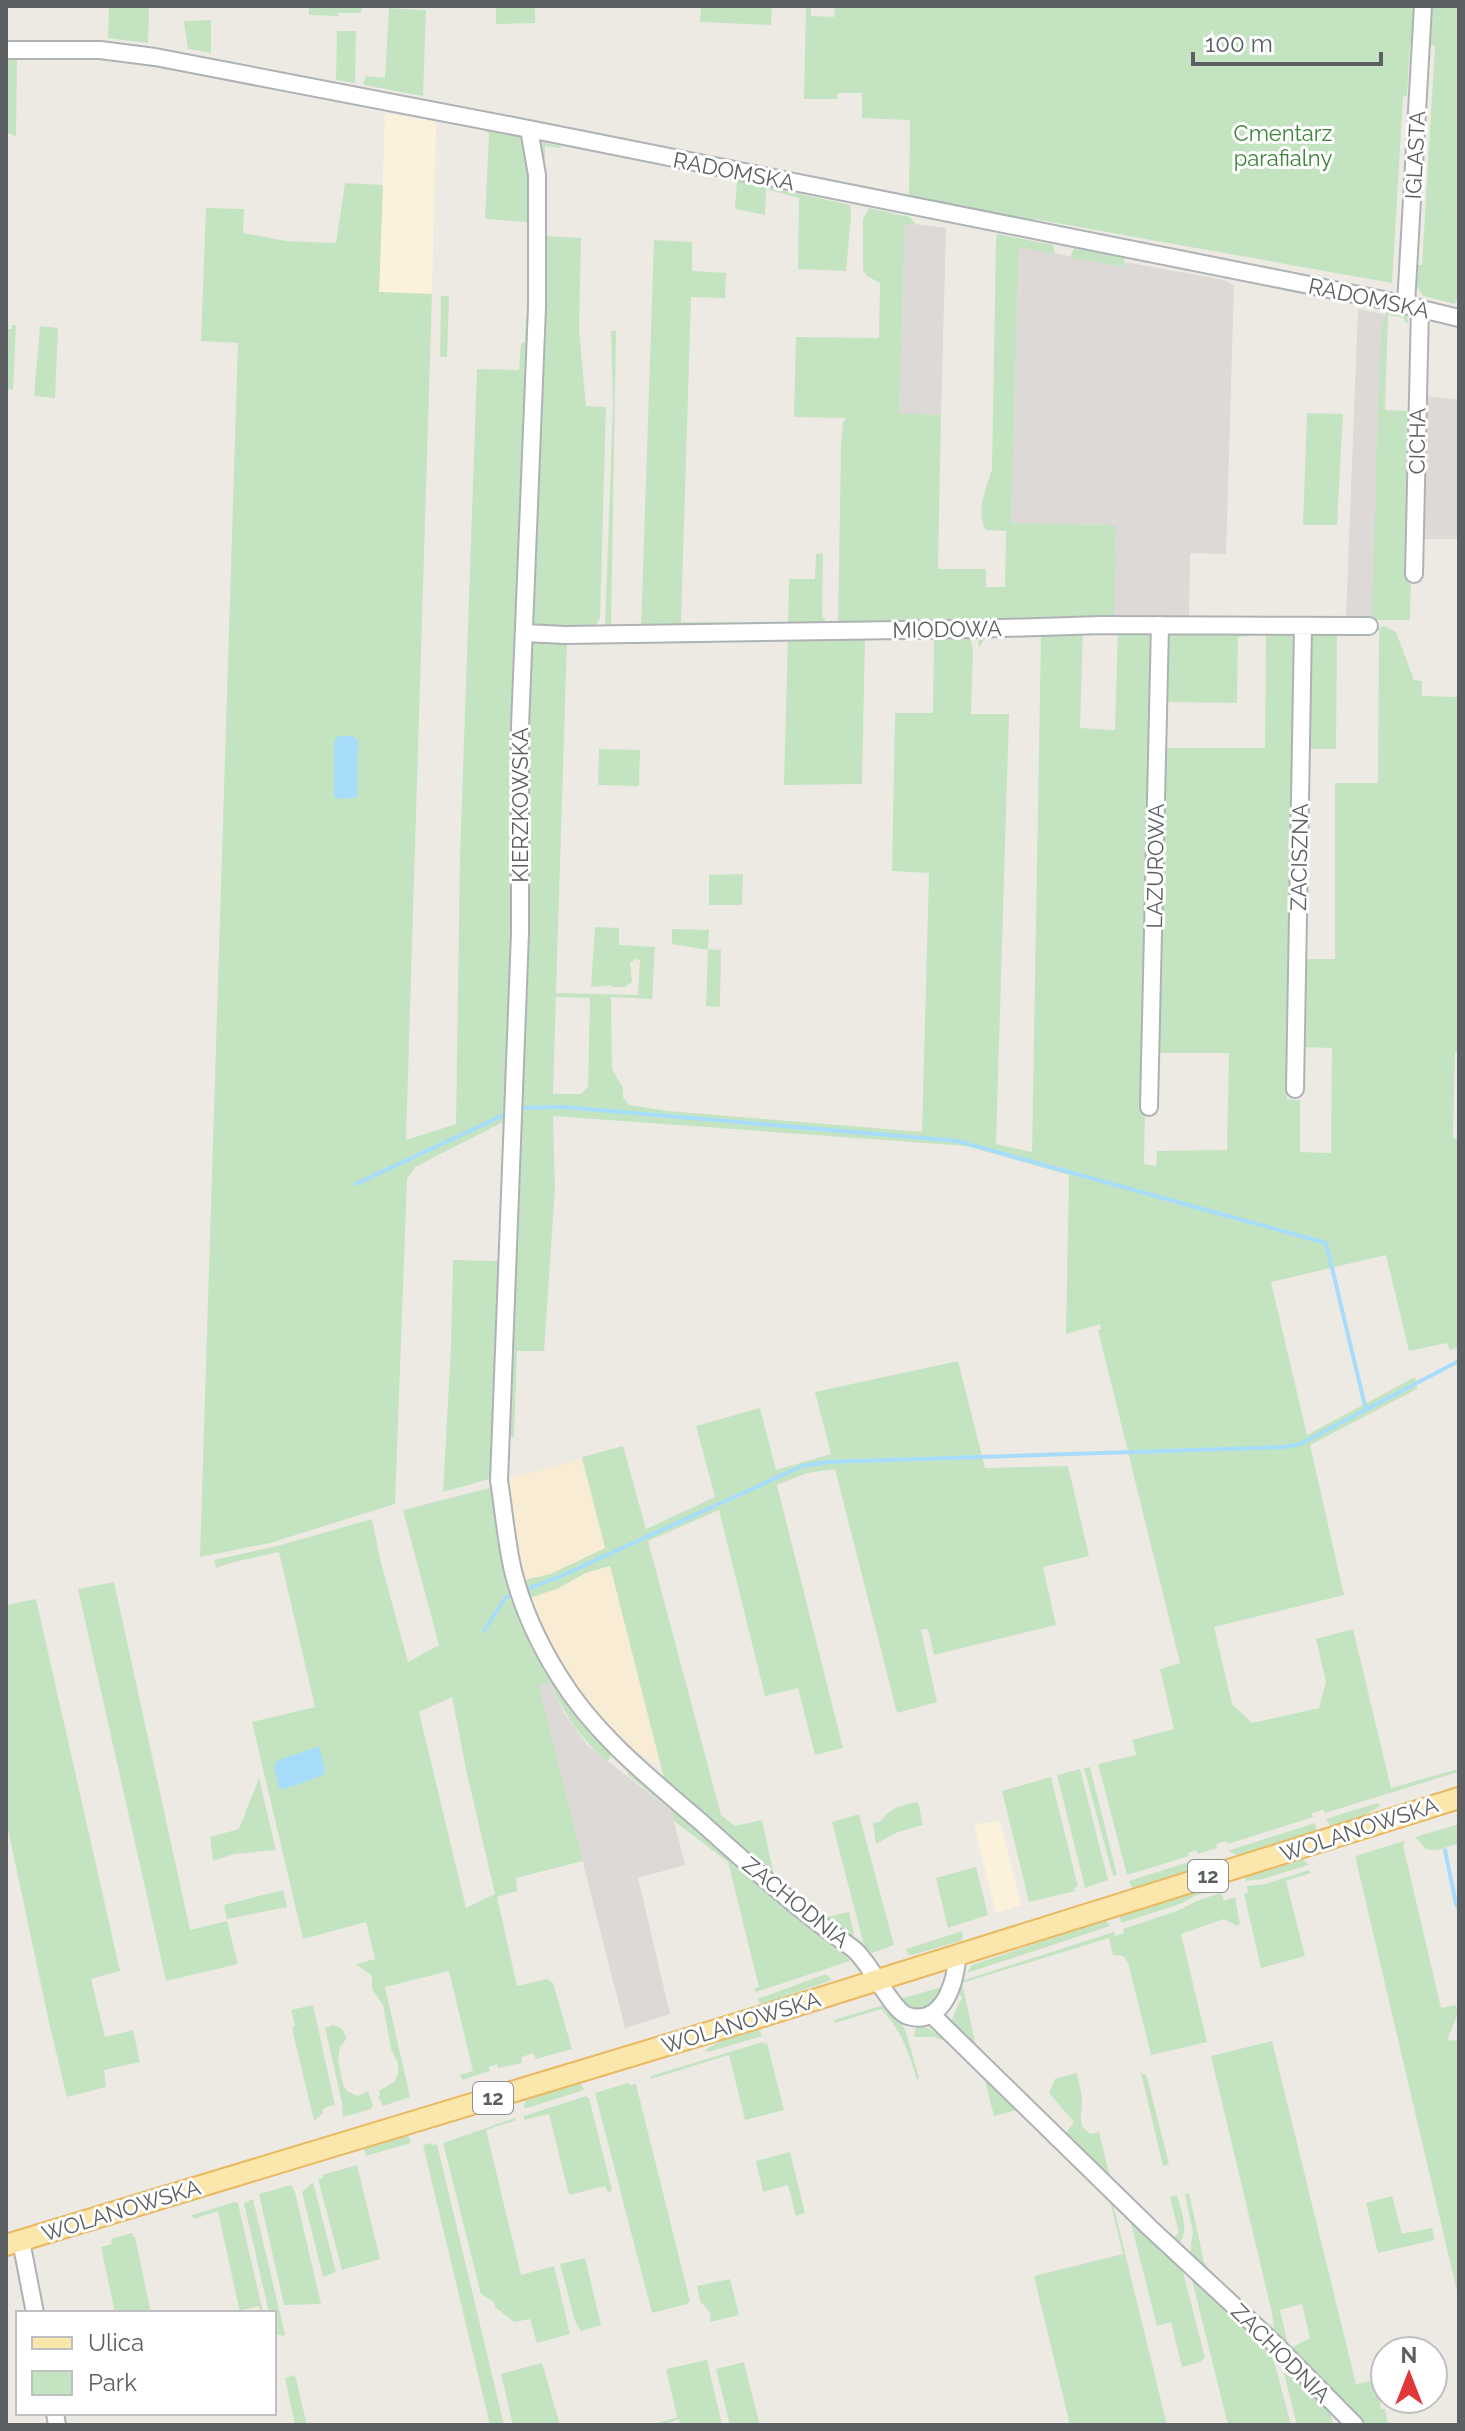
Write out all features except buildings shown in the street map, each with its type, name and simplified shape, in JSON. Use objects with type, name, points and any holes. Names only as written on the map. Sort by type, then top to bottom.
[{"type":"main road","name":"WOLANOWSKA","points":[[13,2243],[879,1980],[1459,1798]]},
{"type":"street","name":"IGLASTA","points":[[1413,306],[1423,6]]},
{"type":"street","name":"RADOMSKA","points":[[6,50],[126,52],[529,129],[1413,306],[1459,318]]},
{"type":"street","name":"KIERZKOWSKA","points":[[499,1481],[520,933],[518,797],[538,218],[537,175],[529,129]]},
{"type":"street","name":"CICHA","points":[[1413,306],[1414,574]]},
{"type":"street","name":"MIODOWA","points":[[525,633],[565,635],[1160,625],[1369,626]]},
{"type":"street","name":"LAZUROWA","points":[[1149,1107],[1160,625]]},
{"type":"street","name":"ZACISZNA","points":[[1295,1089],[1303,626]]},
{"type":"street","name":"ZACHODNIA","points":[[499,1481],[513,1569],[522,1601],[558,1676],[585,1713],[623,1753],[771,1885],[855,1949],[902,2013],[916,2017],[931,2014],[1149,2227],[1275,2344],[1355,2425]]},
{"type":"street","points":[[931,2014],[942,2005],[954,1984],[957,1955]]},
{"type":"street","points":[[13,2243],[34,2311]]},
{"type":"shaded area","points":[[385,113],[436,122],[432,294],[379,292]]},
{"type":"shaded area","points":[[905,223],[946,228],[941,415],[899,414]]},
{"type":"shaded area","points":[[1019,246],[1123,267],[1124,262],[1197,275],[1234,285],[1226,554],[1190,553],[1189,618],[1113,617],[1116,525],[1011,523]]},
{"type":"shaded area","points":[[1358,309],[1388,315],[1379,620],[1346,618]]},
{"type":"shaded area","points":[[1425,396],[1459,400],[1459,539],[1422,539]]},
{"type":"shaded area","points":[[550,1682],[563,1711],[588,1746],[671,1810],[685,1865],[638,1878],[670,2014],[625,2028],[538,1686]]},
{"type":"shaded area","points":[[1000,1821],[1021,1905],[996,1913],[974,1824]]},
{"type":"green space","points":[[109,6],[149,6],[148,43],[108,38]]},
{"type":"green space","points":[[309,6],[363,6],[361,13],[338,13],[338,16],[309,15]]},
{"type":"green space","points":[[496,6],[535,6],[535,23],[496,24]]},
{"type":"green space","points":[[701,6],[772,6],[771,25],[700,22]]},
{"type":"green space","name":"Cmentarz parafialny","points":[[806,6],[811,6],[811,16],[834,17],[835,6],[1420,6],[1417,45],[1410,46],[1407,96],[1403,97],[1392,283],[1034,219],[1033,223],[909,200],[910,120],[862,118],[862,93],[838,93],[837,99],[804,99]]},
{"type":"green space","points":[[1428,6],[1459,6],[1459,301],[1456,300],[1455,304],[1423,296],[1417,286],[1412,286],[1413,265],[1422,265],[1435,46],[1425,45]]},
{"type":"green space","points":[[389,8],[426,10],[423,96],[363,83],[366,76],[385,78]]},
{"type":"green space","points":[[211,20],[211,53],[188,49],[184,21]]},
{"type":"green space","points":[[337,31],[356,31],[355,83],[336,80]]},
{"type":"green space","points":[[7,59],[17,59],[16,136],[6,132]]},
{"type":"green space","points":[[486,131],[524,140],[531,169],[531,257],[528,257],[528,222],[485,219],[489,134]]},
{"type":"green space","points":[[540,142],[561,146],[545,146],[544,236],[581,238],[579,330],[586,406],[606,407],[600,618],[594,628],[539,630],[529,618]]},
{"type":"green space","points":[[737,180],[850,205],[846,271],[798,269],[799,198],[766,189],[765,215],[735,209]]},
{"type":"green space","points":[[345,183],[383,185],[379,292],[432,294],[406,1140],[456,1124],[460,856],[477,369],[519,370],[526,316],[530,316],[528,645],[533,639],[567,640],[556,993],[638,995],[640,960],[630,962],[632,982],[625,987],[591,987],[595,927],[619,928],[619,945],[655,947],[652,999],[611,997],[612,1069],[629,1105],[922,1132],[929,873],[892,871],[895,713],[933,713],[934,636],[969,636],[973,648],[971,714],[1009,714],[996,1144],[1032,1152],[1041,635],[986,636],[979,648],[978,636],[1083,628],[1080,728],[1115,730],[1118,628],[1153,632],[1144,1164],[1156,1166],[1157,1151],[1227,1150],[1229,1053],[1158,1053],[1165,748],[1265,748],[1264,630],[1297,629],[1287,1099],[1300,1100],[1300,1152],[1331,1153],[1332,1048],[1301,1047],[1303,959],[1335,959],[1335,783],[1378,783],[1379,628],[1385,626],[1396,632],[1414,680],[1422,681],[1422,696],[1459,697],[1459,1051],[1455,1052],[1453,1138],[1459,1139],[1459,1353],[1457,1348],[1450,1350],[1447,1343],[1409,1351],[1386,1255],[1271,1282],[1307,1435],[1415,1377],[1417,1389],[1310,1445],[1344,1595],[1214,1627],[1232,1704],[1252,1723],[1319,1708],[1326,1682],[1316,1639],[1353,1629],[1391,1788],[1458,1769],[1458,1772],[1325,1813],[1323,1810],[1312,1813],[1313,1817],[1228,1844],[1226,1841],[1216,1844],[1217,1848],[1198,1854],[1196,1850],[1188,1853],[1189,1856],[1127,1875],[1098,1764],[1136,1755],[1132,1740],[1174,1729],[1160,1669],[1180,1663],[1098,1330],[1101,1329],[1100,1324],[1066,1334],[1069,1175],[967,1146],[553,1116],[555,1189],[544,1351],[517,1351],[514,1437],[507,1437],[513,1249],[512,873],[505,1121],[415,1167],[407,1179],[395,1504],[270,1543],[200,1557],[238,343],[201,341],[206,208],[244,209],[243,233],[286,241],[336,243]],"holes":[[[556,997],[590,998],[588,1087],[581,1094],[553,1094]]]},
{"type":"green space","points":[[869,208],[910,217],[915,224],[905,224],[899,413],[941,415],[938,569],[986,569],[986,587],[1005,587],[1006,531],[986,530],[981,516],[992,470],[996,239],[997,234],[1053,245],[1055,254],[1019,247],[1011,523],[1116,525],[1114,617],[838,625],[841,445],[846,418],[794,417],[796,337],[879,338],[880,283],[863,270],[863,219]]},
{"type":"green space","points":[[654,240],[692,242],[692,271],[726,273],[725,298],[691,297],[681,622],[788,623],[789,579],[815,579],[816,554],[823,553],[824,627],[641,629]]},
{"type":"green space","points":[[1074,248],[1124,258],[1124,267],[1070,257]]},
{"type":"green space","points":[[441,296],[449,296],[447,357],[440,357]]},
{"type":"green space","points":[[1387,310],[1407,314],[1408,323],[1404,318],[1388,315],[1384,410],[1414,411],[1410,620],[1372,620],[1382,327]]},
{"type":"green space","points":[[12,325],[16,325],[13,390],[6,388],[6,329],[12,329]]},
{"type":"green space","points":[[40,326],[58,328],[55,398],[34,396]]},
{"type":"green space","points":[[611,331],[616,331],[611,629],[605,629],[613,403]]},
{"type":"green space","points":[[1307,413],[1343,414],[1337,525],[1303,525]]},
{"type":"green space","points":[[1247,629],[1248,636],[1238,637],[1237,703],[1164,702],[1166,630]]},
{"type":"green space","points":[[1309,631],[1337,632],[1336,749],[1306,749]]},
{"type":"green space","points":[[788,635],[865,637],[862,784],[784,785]]},
{"type":"green space","points":[[599,749],[640,750],[639,786],[598,785]]},
{"type":"green space","points":[[743,874],[742,905],[709,905],[709,875]]},
{"type":"green space","points":[[672,929],[709,930],[708,949],[721,950],[720,1007],[706,1006],[708,950],[672,944]]},
{"type":"green space","points":[[453,1260],[501,1261],[493,1478],[443,1492],[451,1347]]},
{"type":"green space","points":[[958,1361],[985,1468],[1068,1466],[1089,1556],[1043,1567],[1056,1625],[934,1655],[928,1629],[921,1630],[937,1702],[897,1713],[835,1469],[807,1473],[777,1485],[843,1748],[815,1755],[798,1688],[765,1696],[719,1510],[648,1541],[721,1815],[735,1826],[762,1820],[774,1875],[822,1918],[849,1912],[854,1934],[850,1939],[832,1929],[664,1778],[610,1566],[527,1599],[520,1581],[550,1574],[605,1548],[582,1457],[623,1446],[646,1529],[715,1497],[696,1426],[760,1408],[776,1470],[831,1454],[815,1392]]},
{"type":"green space","points":[[490,1488],[509,1584],[611,1754],[609,1760],[605,1760],[580,1734],[550,1682],[539,1686],[583,1861],[516,1878],[517,1891],[497,1897],[517,1986],[546,1979],[553,1983],[572,2049],[536,2059],[533,2053],[522,2057],[522,2063],[498,2068],[497,2064],[489,2067],[490,2071],[462,2080],[460,2075],[473,2071],[449,1971],[385,1987],[410,2097],[383,2106],[378,2097],[379,2091],[394,2082],[398,2063],[391,2049],[383,2005],[372,1989],[372,1976],[356,1964],[375,1959],[366,1922],[303,1939],[252,1722],[315,1707],[279,1552],[216,1568],[214,1560],[372,1519],[408,1662],[439,1645],[403,1510]],"holes":[[[452,1697],[495,1894],[466,1908],[419,1712]]]},
{"type":"green space","points":[[114,1582],[190,1930],[227,1921],[238,1964],[166,1981],[78,1589]]},
{"type":"green space","points":[[36,1599],[120,1971],[91,1979],[105,2037],[133,2030],[140,2062],[104,2070],[106,2087],[67,2097],[6,1820],[6,1605]]},
{"type":"green space","points":[[1090,1767],[1117,1875],[1113,1876],[1084,1768]]},
{"type":"green space","points":[[1080,1769],[1108,1880],[1085,1888],[1057,1775]]},
{"type":"green space","points":[[632,1770],[848,1955],[850,1961],[756,1992],[754,1989],[759,1987],[728,1862],[674,1821],[671,1810],[627,1774]]},
{"type":"green space","points":[[1051,1777],[1078,1887],[1074,1888],[1075,1891],[1029,1902],[1002,1791]]},
{"type":"green space","points":[[259,1778],[276,1850],[234,1854],[213,1861],[210,1837],[239,1829]]},
{"type":"green space","points":[[918,1802],[923,1825],[898,1832],[876,1844],[873,1823],[880,1822],[897,1808]]},
{"type":"green space","points":[[1377,1803],[1381,1806],[1357,1819],[1331,1827],[1326,1819]]},
{"type":"green space","points":[[859,1814],[894,1945],[872,1953],[864,1946],[832,1822]]},
{"type":"green space","points":[[1315,1823],[1313,1834],[1239,1856],[1230,1852],[1230,1850]]},
{"type":"green space","points":[[1459,1824],[1459,1844],[1431,1850],[1415,1837]]},
{"type":"green space","points":[[1404,1841],[1441,2008],[1455,2005],[1459,2010],[1448,2038],[1450,2041],[1459,2039],[1459,2300],[1356,1860],[1356,1856]]},
{"type":"green space","points":[[1302,1859],[1309,1865],[1263,1879],[1244,1881],[1247,1876]]},
{"type":"green space","points":[[1189,1862],[1191,1870],[1187,1873],[1132,1888],[1129,1881]]},
{"type":"green space","points":[[976,1867],[988,1915],[948,1928],[936,1878]]},
{"type":"green space","points":[[1309,1870],[1311,1873],[1286,1881],[1305,1956],[1261,1968],[1244,1894],[1248,1893],[1247,1886],[1265,1884]]},
{"type":"green space","points":[[1217,1885],[1220,1887],[1180,1904],[1121,1923],[1122,1915]]},
{"type":"green space","points":[[283,1890],[287,1907],[227,1919],[224,1905]]},
{"type":"green space","points":[[1221,1893],[1224,1901],[1235,1897],[1240,1924],[1237,1926],[1224,1919],[1181,1934],[1207,2042],[1151,2055],[1128,1963],[1123,1956],[1113,1955],[1109,1938],[962,1983],[977,2051],[951,2021],[962,1997],[959,1994],[961,1981],[1114,1932],[1115,1936],[1124,1933],[1123,1929]]},
{"type":"green space","points":[[1105,1920],[1110,1926],[967,1973],[972,1965]]},
{"type":"green space","points":[[962,1931],[960,1941],[912,1955],[906,1949]]},
{"type":"green space","points":[[826,1974],[832,1980],[762,2005],[757,1999]]},
{"type":"green space","points":[[945,1986],[930,2004],[919,2010],[907,2006],[900,1999]]},
{"type":"green space","points":[[887,2004],[905,2029],[919,2078],[917,2080],[899,2033],[881,2009],[835,2023],[834,2020]]},
{"type":"green space","points":[[313,2005],[335,2105],[324,2108],[314,2121],[292,2028],[295,2026],[291,2010]]},
{"type":"green space","points":[[333,2025],[341,2028],[347,2038],[340,2047],[338,2059],[343,2085],[347,2091],[358,2096],[368,2091],[373,2105],[371,2109],[343,2117],[325,2028]]},
{"type":"green space","points":[[916,2026],[928,2028],[950,2042],[1080,2171],[1016,2110],[994,2116],[985,2081],[945,2041],[934,2037],[914,2037]]},
{"type":"green space","points":[[759,2030],[762,2036],[708,2052],[705,2050],[726,2038]]},
{"type":"green space","points":[[1272,2041],[1356,2384],[1369,2381],[1369,2415],[1386,2415],[1388,2425],[1363,2425],[1289,2349],[1310,2338],[1302,2304],[1280,2310],[1288,2346],[1189,2258],[1193,2232],[1185,2194],[1189,2193],[1204,2262],[1209,2270],[1274,2329],[1211,2056]]},
{"type":"green space","points":[[767,2043],[784,2110],[745,2120],[729,2055],[651,2079],[651,2076]]},
{"type":"green space","points":[[1077,2073],[1082,2096],[1081,2123],[1091,2134],[1099,2132],[1110,2177],[1173,2238],[1179,2233],[1170,2197],[1177,2195],[1184,2226],[1179,2243],[1175,2243],[1063,2137],[1074,2122],[1049,2093],[1055,2079]]},
{"type":"green space","points":[[1141,2073],[1147,2077],[1169,2164],[1163,2166]]},
{"type":"green space","points":[[578,2083],[584,2090],[524,2109],[525,2101]]},
{"type":"green space","points":[[628,2083],[636,2084],[690,2301],[652,2313],[595,2093]]},
{"type":"green space","points":[[586,2096],[612,2190],[608,2193],[605,2186],[569,2195],[549,2114],[524,2120],[524,2116]]},
{"type":"green space","points":[[515,2118],[486,2130],[521,2275],[554,2266],[570,2334],[537,2343],[530,2319],[514,2322],[481,2294],[443,2143]]},
{"type":"green space","points":[[404,2135],[409,2137],[411,2143],[366,2156],[364,2149],[367,2146]]},
{"type":"green space","points":[[437,2144],[504,2425],[490,2425],[423,2145]]},
{"type":"green space","points":[[790,2152],[805,2213],[796,2216],[788,2185],[763,2192],[756,2161]]},
{"type":"green space","points":[[357,2165],[380,2259],[342,2270],[318,2179],[323,2178],[322,2175]]},
{"type":"green space","points":[[313,2182],[336,2272],[323,2277],[302,2192]]},
{"type":"green space","points":[[1091,2182],[1112,2200],[1167,2425],[1070,2425],[1034,2276],[1123,2254],[1110,2201]]},
{"type":"green space","points":[[291,2185],[321,2304],[284,2305],[259,2194]]},
{"type":"green space","points":[[1392,2196],[1402,2234],[1432,2228],[1435,2240],[1378,2253],[1366,2203]]},
{"type":"green space","points":[[253,2199],[283,2336],[276,2334],[276,2311],[269,2311],[244,2203]]},
{"type":"green space","points":[[238,2203],[263,2311],[259,2306],[240,2311],[218,2211],[194,2219],[192,2215]]},
{"type":"green space","points":[[1133,2222],[1182,2268],[1205,2358],[1200,2362],[1182,2367],[1171,2322],[1157,2326]]},
{"type":"green space","points":[[132,2233],[135,2237],[151,2311],[115,2311],[101,2247],[112,2244],[111,2239]]},
{"type":"green space","points":[[585,2258],[601,2325],[581,2331],[575,2321],[560,2264]]},
{"type":"green space","points":[[1191,2276],[1271,2349],[1291,2425],[1228,2425]]},
{"type":"green space","points":[[730,2279],[739,2315],[710,2322],[711,2314],[700,2301],[697,2286]]},
{"type":"green space","points":[[707,2360],[722,2425],[681,2425],[679,2419],[651,2425],[677,2417],[666,2369]]},
{"type":"green space","points":[[744,2362],[760,2425],[730,2425],[716,2369]]},
{"type":"green space","points":[[542,2363],[560,2425],[513,2425],[501,2374]]},
{"type":"green space","points":[[1286,2369],[1346,2425],[1331,2415],[1333,2425],[1297,2425],[1284,2373]]},
{"type":"green space","points":[[295,2375],[307,2425],[295,2425],[285,2378]]},
{"type":"sand","points":[[582,1459],[605,1548],[550,1574],[520,1581],[510,1478]]},
{"type":"sand","points":[[610,1566],[660,1766],[620,1741],[584,1704],[562,1669],[527,1599]]},
{"type":"water","points":[[338,736],[352,736],[358,740],[357,798],[337,799],[334,796],[334,742]]},
{"type":"water","points":[[319,1746],[325,1771],[323,1775],[285,1789],[279,1788],[274,1768],[277,1761]]},
{"type":"waterway","points":[[518,1108],[564,1107],[957,1141],[1326,1243],[1366,1410]]},
{"type":"waterway","points":[[356,1184],[510,1112]]},
{"type":"waterway","points":[[522,1591],[802,1466],[828,1462],[1285,1447],[1300,1444],[1459,1361]]},
{"type":"waterway","points":[[484,1631],[505,1598],[513,1595]]},
{"type":"waterway","points":[[1445,1850],[1459,1909]]},
{"type":"waterway","points":[[1459,1936],[1459,1945]]}]
